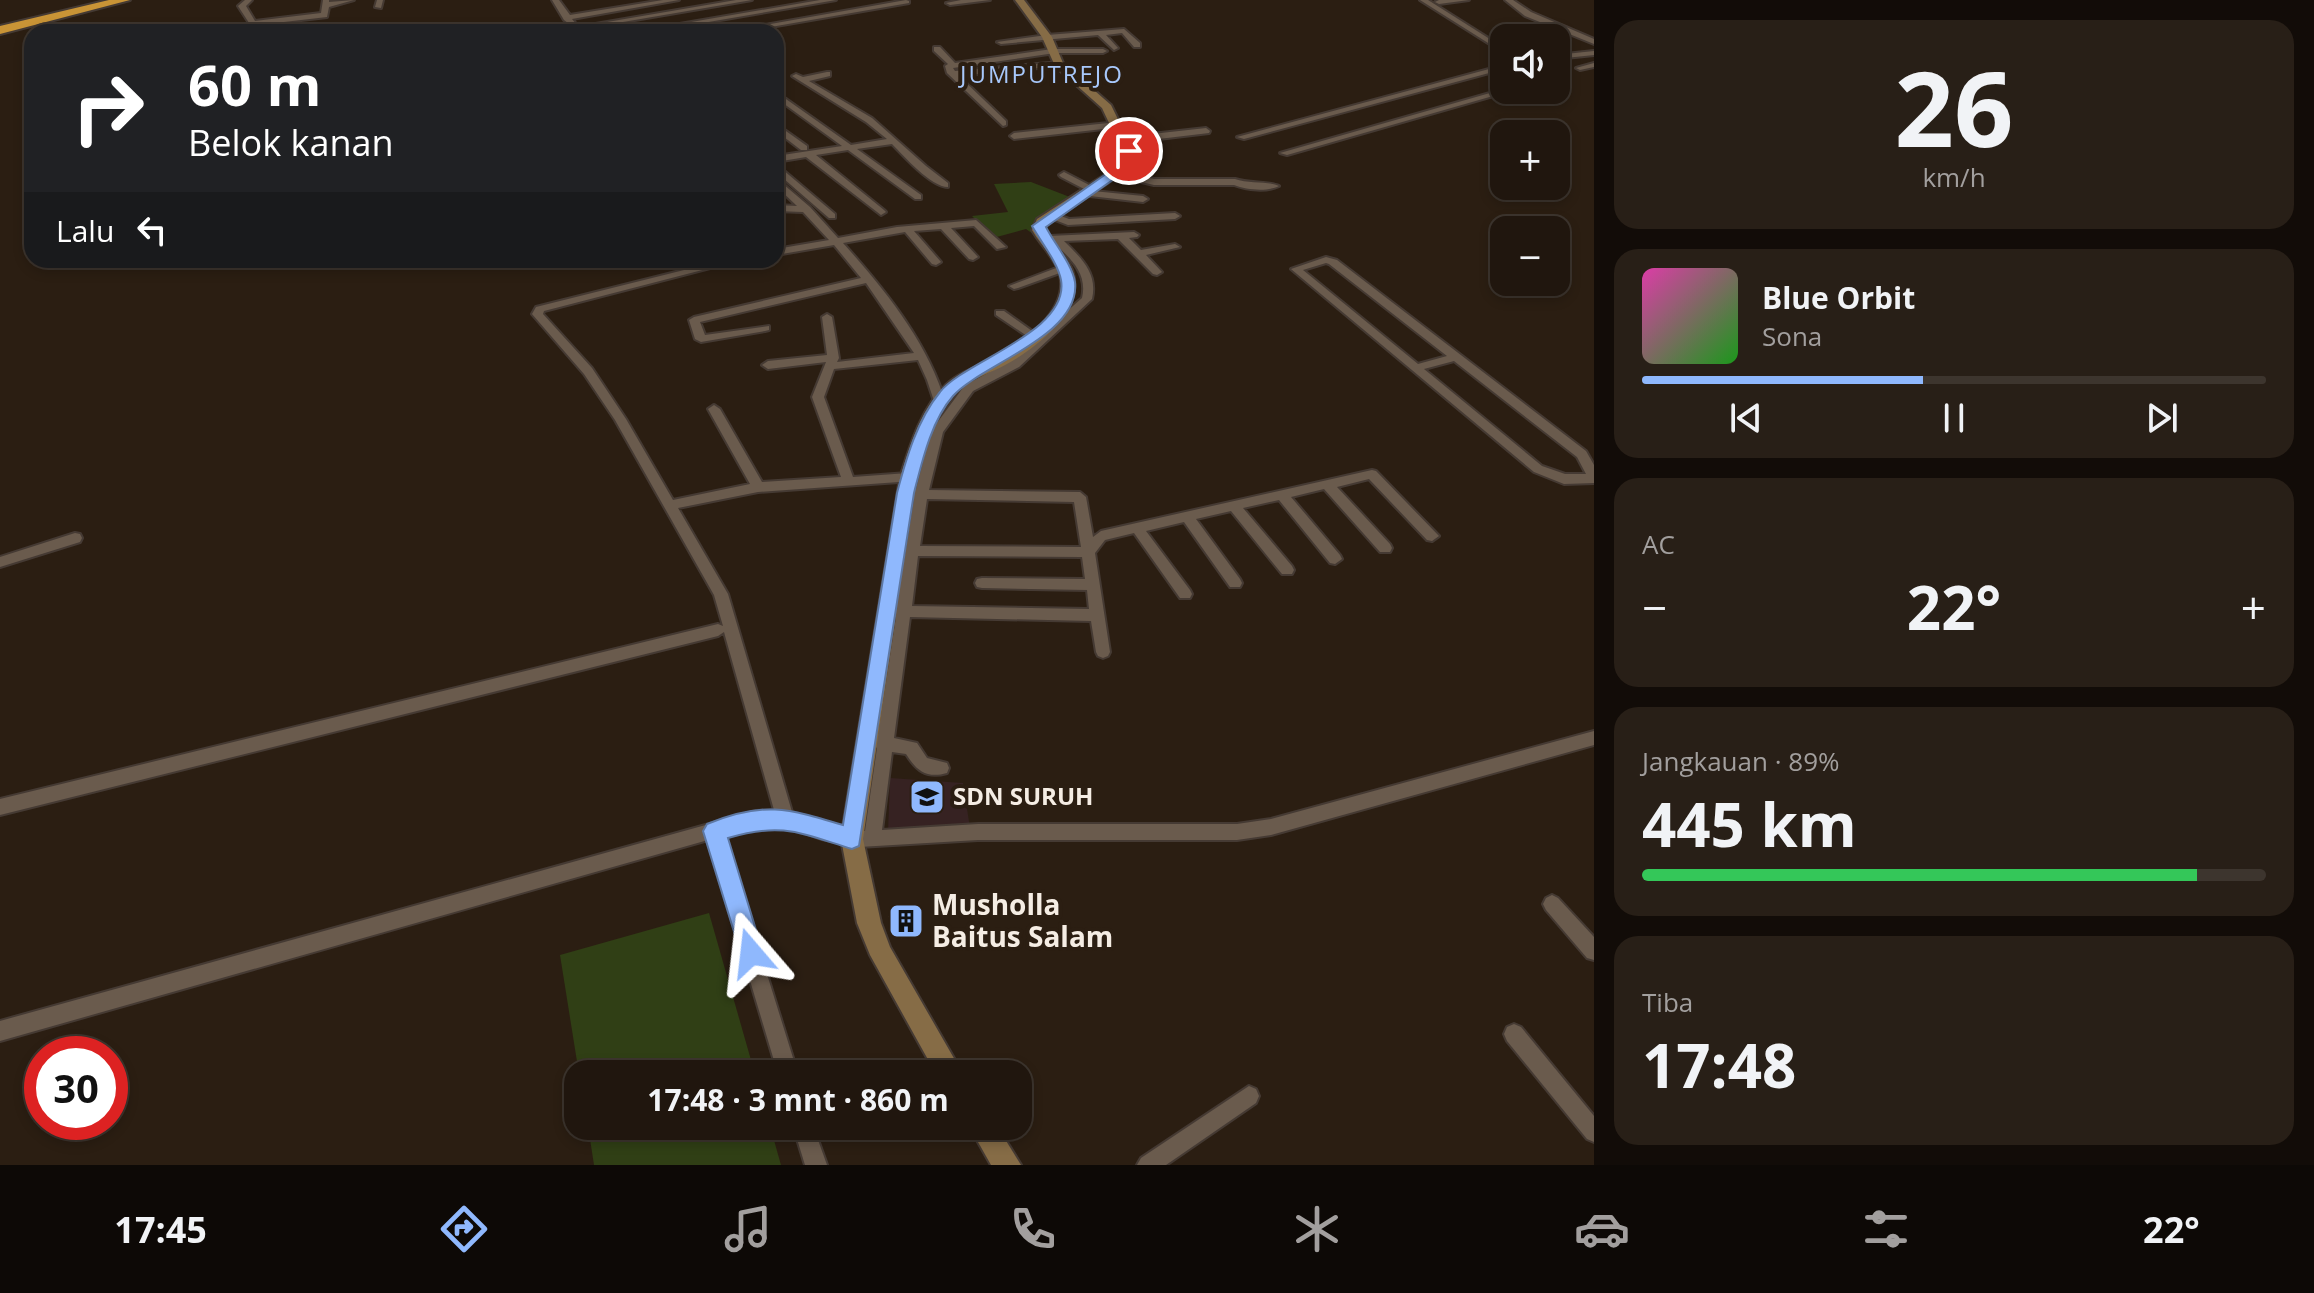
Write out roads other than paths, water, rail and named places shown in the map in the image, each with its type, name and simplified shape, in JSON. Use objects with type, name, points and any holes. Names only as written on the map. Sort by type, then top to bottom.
[{"type":"highway","points":[[0,28],[107,0]]},
{"type":"highway","points":[[0,28],[124,0]]},
{"type":"main road","points":[[942,1060],[882,955],[869,923],[863,838],[898,612],[912,490],[923,435],[940,404],[960,382],[990,372],[1034,336],[1065,302],[1068,279],[1064,268],[1051,239],[1038,228],[1119,175],[1131,158],[1126,136],[1107,107],[1053,46],[1019,0]]},
{"type":"main road","points":[[991,1140],[1007,1165]]},
{"type":"street","points":[[249,0],[242,6],[252,24]]},
{"type":"street","points":[[272,24],[324,15],[326,2],[351,0]]},
{"type":"street","points":[[555,0],[573,24]]},
{"type":"street","points":[[567,18],[676,0]]},
{"type":"street","points":[[613,24],[749,0]]},
{"type":"street","points":[[686,24],[833,0]]},
{"type":"street","points":[[950,3],[987,0]]},
{"type":"street","points":[[1423,0],[1490,42]]},
{"type":"street","points":[[1439,2],[1466,0]]},
{"type":"street","points":[[1508,0],[1528,14],[1594,42]]},
{"type":"street","points":[[776,24],[907,2]]},
{"type":"street","points":[[953,69],[974,72],[1100,33],[1125,32],[1137,45]]},
{"type":"street","points":[[1100,33],[1114,48]]},
{"type":"street","points":[[1001,42],[1103,51]]},
{"type":"street","points":[[953,69],[966,61],[1053,46]]},
{"type":"street","points":[[937,49],[1003,123]]},
{"type":"street","points":[[1570,56],[1594,53]]},
{"type":"street","points":[[966,61],[974,72]]},
{"type":"street","points":[[1580,68],[1594,65]]},
{"type":"street","points":[[1241,137],[1490,71]]},
{"type":"street","points":[[827,74],[799,78],[889,138],[945,185]]},
{"type":"street","points":[[813,77],[836,100]]},
{"type":"street","points":[[1427,87],[1438,93]]},
{"type":"street","points":[[1284,153],[1490,96]]},
{"type":"street","points":[[1450,98],[1461,104]]},
{"type":"street","points":[[784,100],[918,197]]},
{"type":"street","points":[[1360,105],[1371,111]]},
{"type":"street","points":[[1382,117],[1392,123]]},
{"type":"street","points":[[1014,136],[1126,136],[1206,131]]},
{"type":"street","points":[[784,133],[881,212]]},
{"type":"street","points":[[784,152],[889,138]]},
{"type":"street","points":[[784,157],[806,151]]},
{"type":"street","points":[[784,174],[832,216]]},
{"type":"street","points":[[1064,175],[1089,193],[1143,199]]},
{"type":"street","points":[[1119,175],[1170,183],[1235,182],[1248,186],[1274,186]]},
{"type":"street","points":[[784,188],[836,242],[923,356],[938,391],[940,404]]},
{"type":"street","points":[[784,208],[807,209]]},
{"type":"street","points":[[1054,217],[1068,222],[1175,216]]},
{"type":"street","points":[[784,251],[907,229],[976,223],[1001,247]]},
{"type":"street","points":[[944,226],[973,257]]},
{"type":"street","points":[[1091,226],[1096,237]]},
{"type":"street","points":[[907,229],[936,262]]},
{"type":"street","points":[[1051,239],[1134,235]]},
{"type":"street","points":[[1121,236],[1157,272]]},
{"type":"street","points":[[1051,239],[1090,278],[1087,299],[1015,364],[990,372],[969,388],[937,431],[912,490],[912,551],[898,612],[1096,615]]},
{"type":"street","points":[[1138,254],[1175,247]]},
{"type":"street","points":[[1326,260],[1333,262],[1582,454],[1594,478],[1564,479],[1538,469],[1419,373],[1418,367],[1296,269],[1326,260]]},
{"type":"street","points":[[705,268],[537,311],[547,327],[594,380],[645,457],[721,594],[785,818]]},
{"type":"street","points":[[1014,286],[1064,268]]},
{"type":"street","points":[[765,328],[701,339],[694,320],[866,280]]},
{"type":"street","points":[[1000,313],[1034,336]]},
{"type":"street","points":[[827,317],[832,362],[818,397],[848,480]]},
{"type":"street","points":[[768,365],[923,356]]},
{"type":"street","points":[[1418,367],[1456,357]]},
{"type":"street","points":[[714,409],[758,487]]},
{"type":"street","points":[[1088,552],[1101,536],[1372,474],[1432,536]]},
{"type":"street","points":[[671,505],[758,487],[848,480],[912,490],[1078,496],[1082,499],[1091,585],[1103,652]]},
{"type":"street","points":[[1327,484],[1385,548]]},
{"type":"street","points":[[1282,495],[1335,559]]},
{"type":"street","points":[[1234,506],[1287,570]]},
{"type":"street","points":[[1187,516],[1235,583]]},
{"type":"street","points":[[1137,528],[1185,594]]},
{"type":"street","points":[[0,562],[75,538]]},
{"type":"street","points":[[912,551],[1088,552]]},
{"type":"street","points":[[982,583],[1091,585]]},
{"type":"street","points":[[0,807],[718,630]]},
{"type":"street","points":[[0,1031],[499,894],[756,819],[785,818],[863,838],[978,832],[1237,832],[1271,827],[1594,738]]},
{"type":"street","points":[[877,742],[911,748],[922,765],[941,768]]},
{"type":"street","points":[[714,831],[784,1060]]},
{"type":"street","points":[[1552,904],[1594,951]]},
{"type":"street","points":[[1514,1034],[1594,1132]]},
{"type":"street","points":[[1148,1165],[1249,1096]]},
{"type":"street","points":[[808,1140],[816,1165]]},
{"type":"place","name":"SDN SURUH","points":[[927,797]]},
{"type":"place","name":"Musholla Baitus Salam","points":[[906,921]]},
{"type":"district","name":"JUMPUTREJO","points":[[1042,75]]}]
